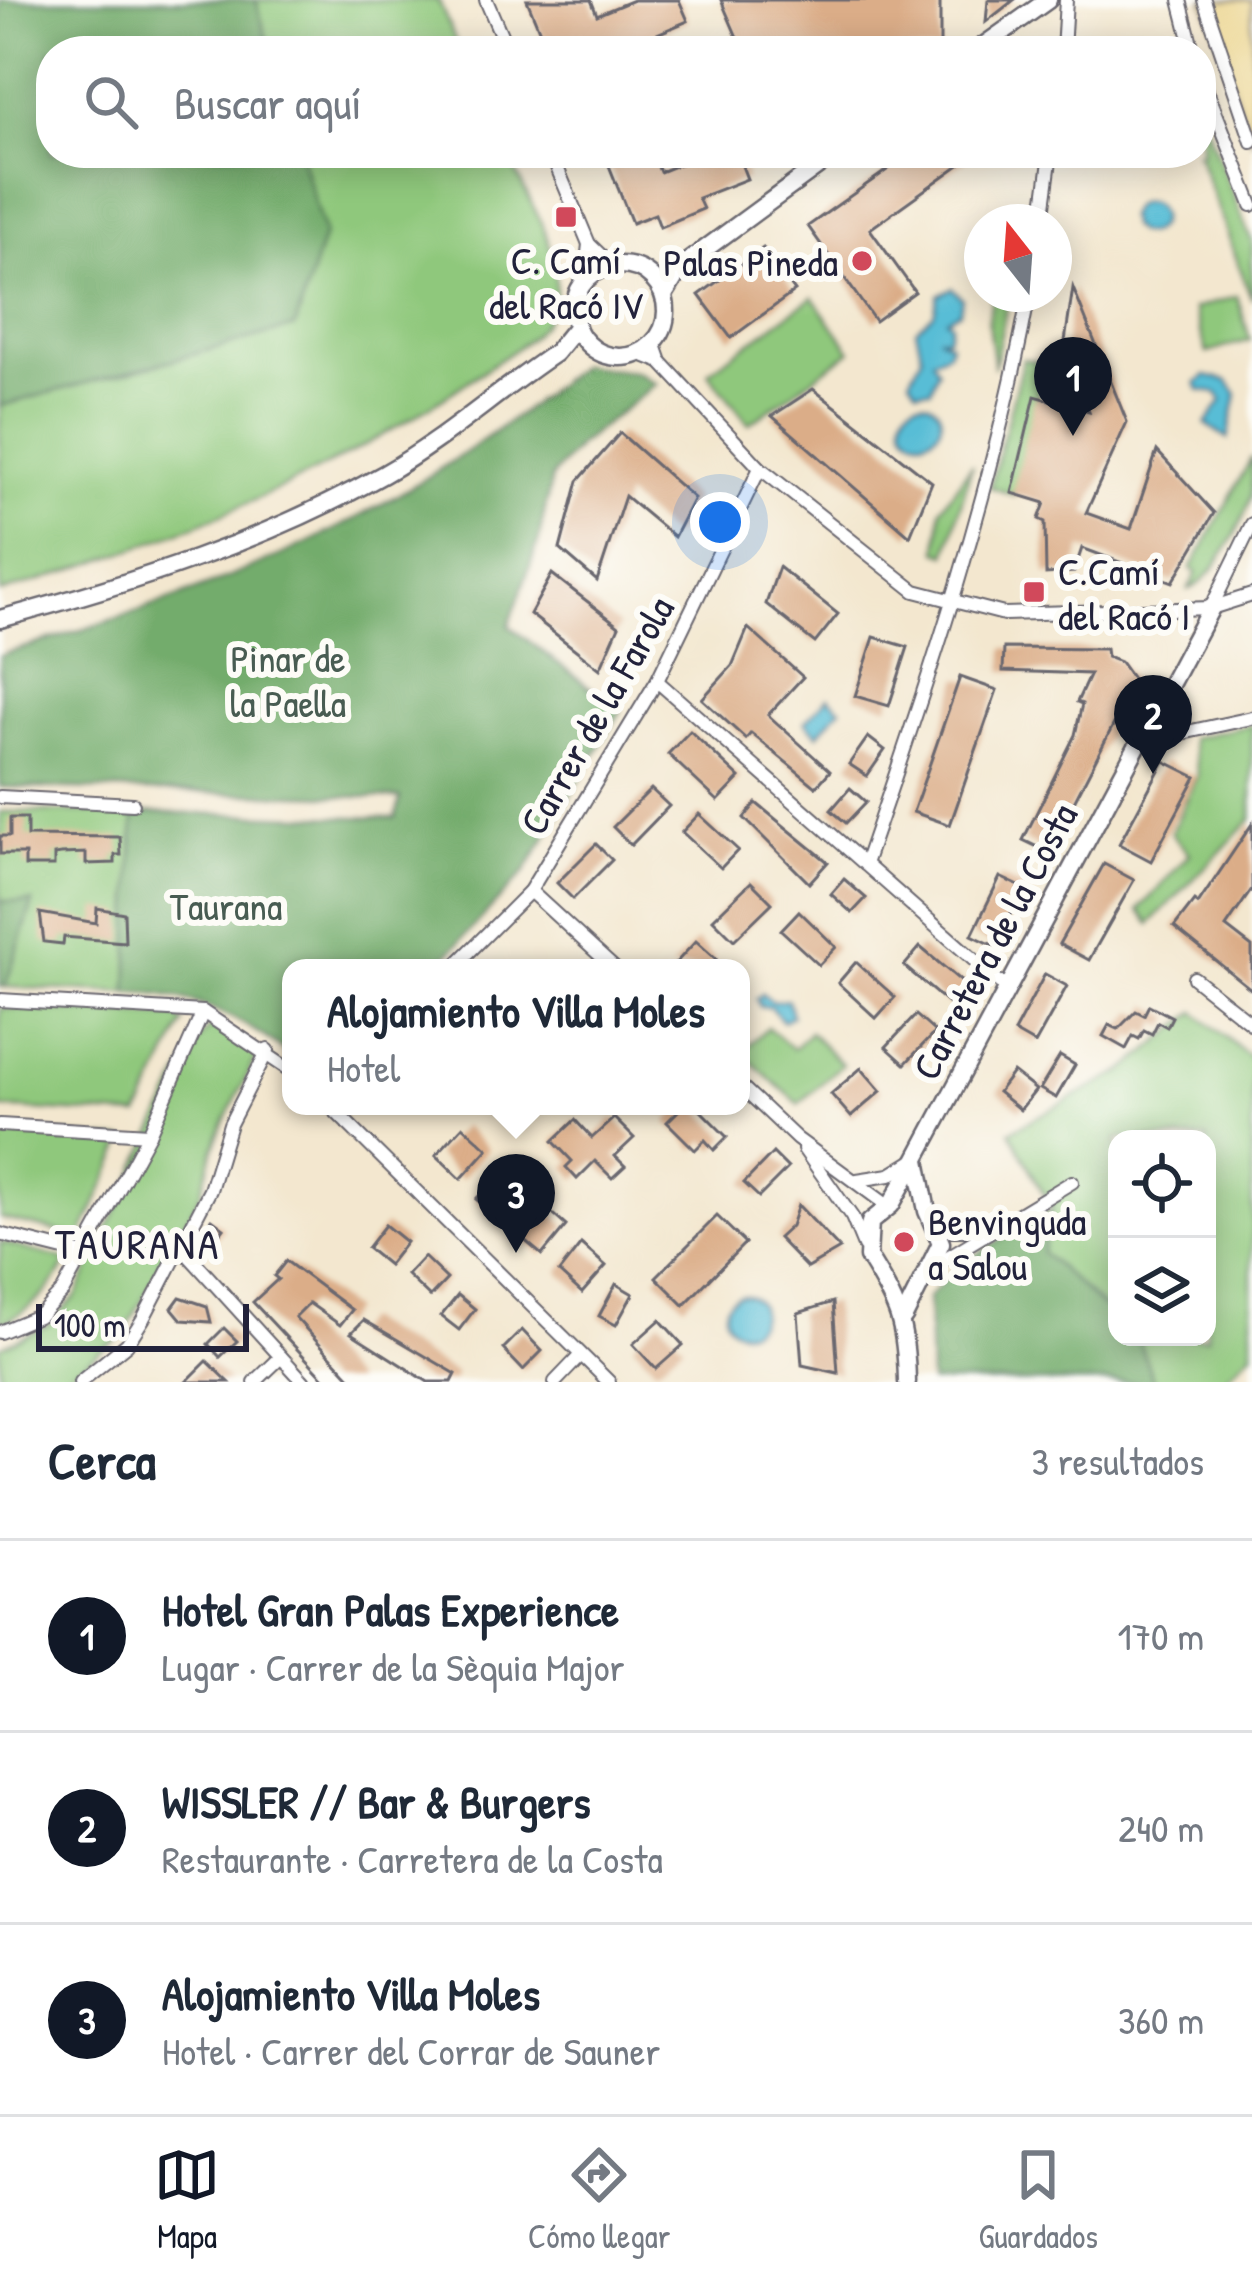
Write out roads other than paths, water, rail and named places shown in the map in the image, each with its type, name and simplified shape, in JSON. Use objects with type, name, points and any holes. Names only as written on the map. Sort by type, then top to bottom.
[{"type":"street","points":[[486,0],[502,36]]},
{"type":"street","points":[[997,36],[1048,0]]},
{"type":"street","points":[[1064,36],[1066,0]]},
{"type":"street","points":[[1180,0],[1189,36]]},
{"type":"street","points":[[1204,0],[1252,142]]},
{"type":"street","points":[[1216,113],[1252,205]]},
{"type":"street","points":[[556,168],[589,244],[612,266],[643,271],[682,266]]},
{"type":"street","points":[[638,353],[654,342],[666,320],[664,295],[682,266],[816,168]]},
{"type":"street","points":[[1044,204],[1049,168]]},
{"type":"street","points":[[589,244],[584,282],[575,303],[577,326],[592,348],[610,356],[638,353],[661,362]]},
{"type":"street","points":[[584,282],[612,266]]},
{"type":"street","points":[[643,271],[664,295]]},
{"type":"street","points":[[865,864],[954,604],[1026,312]]},
{"type":"street","points":[[0,620],[137,581],[268,532],[350,493],[389,471],[550,356],[577,326]]},
{"type":"street","points":[[654,342],[661,362],[760,468],[915,591],[1004,614],[1211,608],[1252,596]]},
{"type":"street","points":[[550,356],[592,348]]},
{"type":"street","name":"Carrer de la Farola","points":[[462,959],[530,891],[657,681],[760,468]]},
{"type":"street","points":[[1211,608],[1252,524]]},
{"type":"street","name":"Carretera de la Costa","points":[[890,1205],[1211,608]]},
{"type":"street","points":[[657,681],[1006,988]]},
{"type":"street","points":[[1144,727],[1173,735],[1252,718]]},
{"type":"street","points":[[0,796],[133,804]]},
{"type":"street","points":[[530,891],[604,959]]},
{"type":"street","points":[[1194,978],[1252,1024]]},
{"type":"street","points":[[0,1000],[203,1012],[282,1063]]},
{"type":"street","points":[[0,1332],[40,1315],[63,1292],[149,1135],[203,1012]]},
{"type":"street","points":[[80,1382],[127,1344],[182,1247],[211,1190],[251,1073],[268,1050]]},
{"type":"street","points":[[750,1095],[796,1139],[890,1205],[927,1211]]},
{"type":"street","points":[[339,1115],[609,1382]]},
{"type":"street","points":[[0,1125],[149,1135]]},
{"type":"street","points":[[796,1139],[852,1217],[904,1317],[907,1382]]},
{"type":"street","points":[[857,1180],[890,1174],[917,1158],[927,1211],[940,1230],[970,1233],[988,1228]]},
{"type":"street","points":[[883,1275],[904,1280],[928,1270],[988,1228],[1072,1182]]},
{"type":"street","points":[[865,1246],[870,1222],[890,1205]]},
{"type":"street","points":[[904,1317],[928,1270],[940,1230]]},
{"type":"street","points":[[0,1234],[84,1255]]},
{"type":"street","points":[[182,1247],[304,1382]]},
{"type":"street","points":[[555,1382],[581,1355]]},
{"type":"street","points":[[255,1382],[281,1357]]},
{"type":"water","points":[[1144,202],[1155,207],[1160,218],[1155,229],[1144,234],[1133,229],[1128,218],[1133,207]]},
{"type":"water","points":[[952,288],[962,298],[960,311],[946,319],[951,323],[948,337],[938,336],[950,343],[948,351],[933,359],[938,370],[931,389],[917,390],[910,379],[922,356],[916,329],[934,313],[938,295]]},
{"type":"water","points":[[1206,376],[1228,381],[1237,394],[1228,439],[1206,424],[1222,401],[1217,393],[1199,390],[1196,383]]},
{"type":"water","points":[[922,401],[935,407],[941,420],[935,433],[922,439],[909,433],[903,420],[909,407]]},
{"type":"water","points":[[828,697],[841,708],[818,734],[805,722]]},
{"type":"water","points":[[762,994],[772,1002],[788,1000],[792,1016],[783,1021],[770,1007],[760,1007],[756,999]]},
{"type":"water","points":[[743,1295],[756,1300],[761,1313],[756,1326],[743,1331],[730,1326],[725,1313],[730,1300]]},
{"type":"place","name":"C. Camí del Racó IV","points":[[566,217]]},
{"type":"place","name":"Palas Pineda","points":[[862,261]]},
{"type":"place","name":"Hotel Gran Palas Experience","points":[[1073,436]]},
{"type":"place","name":"C.Camí del Racó I","points":[[1034,592]]},
{"type":"place","name":"WISSLER // Bar & Burgers","points":[[1153,774]]},
{"type":"place","name":"Benvinguda a Salou","points":[[904,1242]]},
{"type":"place","name":"Alojamiento Villa Moles","points":[[516,1253]]},
{"type":"district","name":"TAURANA","points":[[138,1243]]},
{"type":"park label","name":"Pinar de la Paella","points":[[288,680]]},
{"type":"park label","name":"Taurana","points":[[226,905]]}]
